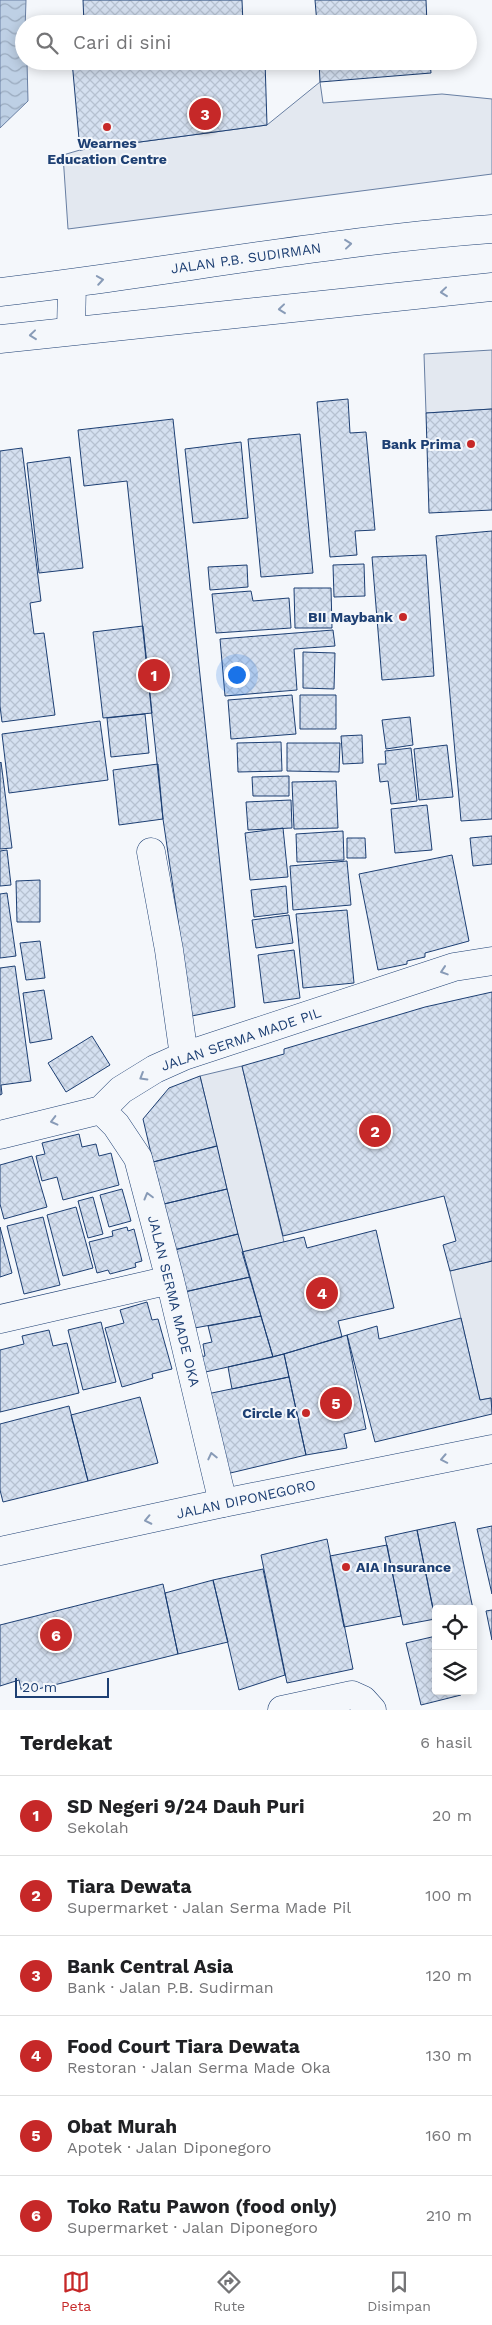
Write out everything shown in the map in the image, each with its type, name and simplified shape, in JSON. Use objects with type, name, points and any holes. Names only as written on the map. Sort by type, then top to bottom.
[{"type":"street","name":"JALAN P.B. SUDIRMAN","points":[[0,292],[72,284],[316,247],[492,229]]},
{"type":"street","points":[[71,331],[72,284]]},
{"type":"street","points":[[0,339],[492,287]]},
{"type":"street","points":[[151,852],[184,1056]]},
{"type":"street","name":"JALAN SERMA MADE PIL","points":[[101,1110],[120,1090],[155,1069],[184,1056],[454,967],[492,961]]},
{"type":"street","points":[[0,1135],[101,1110]]},
{"type":"street","name":"JALAN SERMA MADE OKA","points":[[101,1110],[116,1125],[138,1158],[170,1280],[223,1503]]},
{"type":"street","points":[[0,1319],[170,1280]]},
{"type":"street","name":"JALAN DIPONEGORO","points":[[0,1552],[223,1503],[492,1450]]},
{"type":"street","points":[[282,1710],[352,1695],[362,1700],[372,1710]]},
{"type":"shaded area","points":[[320,82],[323,103],[442,94],[492,99],[492,174],[68,229],[63,155],[80,150],[267,125]]},
{"type":"shaded area","points":[[492,350],[492,409],[426,413],[424,354]]},
{"type":"shaded area","points":[[242,1066],[284,1242],[242,1252],[200,1076]]},
{"type":"shaded area","points":[[492,1261],[492,1405],[491,1398],[480,1400],[450,1271]]},
{"type":"water","points":[[0,0],[26,0],[26,15],[15,15],[15,70],[27,70],[28,101],[0,128]]},
{"type":"building","points":[[83,0],[242,0],[243,15],[84,15]]},
{"type":"building","points":[[315,0],[426,0],[427,15],[316,15]]},
{"type":"building","points":[[73,70],[265,70],[267,125],[80,150]]},
{"type":"building","points":[[319,70],[431,70],[431,73],[320,82]]},
{"type":"building","points":[[348,399],[350,433],[366,432],[375,530],[355,531],[357,555],[330,557],[317,402]]},
{"type":"building","points":[[492,409],[492,510],[429,513],[426,413]]},
{"type":"building","points":[[173,419],[235,1007],[192,1016],[163,819],[127,481],[84,486],[78,430]]},
{"type":"building","points":[[300,434],[313,573],[261,577],[248,439]]},
{"type":"building","points":[[241,442],[248,518],[193,523],[185,449]]},
{"type":"building","points":[[22,448],[41,601],[30,603],[34,634],[44,633],[55,715],[2,722],[0,706],[0,451]]},
{"type":"building","points":[[70,457],[83,568],[39,573],[27,463]]},
{"type":"building","points":[[492,531],[492,819],[461,821],[436,536]]},
{"type":"building","name":"BII Maybank","points":[[426,555],[434,676],[382,680],[372,557]]},
{"type":"building","points":[[364,564],[365,596],[334,597],[333,565]]},
{"type":"building","points":[[247,565],[248,587],[210,590],[208,567]]},
{"type":"building","points":[[294,588],[331,588],[332,628],[295,628]]},
{"type":"building","points":[[251,591],[253,601],[289,598],[291,628],[216,633],[212,594]]},
{"type":"building","points":[[143,626],[152,713],[103,718],[93,632]]},
{"type":"building","points":[[333,630],[335,646],[294,649],[297,690],[225,696],[220,639]]},
{"type":"building","points":[[303,652],[335,653],[334,689],[303,688]]},
{"type":"building","points":[[292,695],[296,734],[231,739],[228,700]]},
{"type":"building","points":[[300,695],[336,695],[336,729],[300,729]]},
{"type":"building","points":[[145,714],[149,753],[111,757],[107,718]]},
{"type":"building","points":[[410,717],[413,745],[386,749],[382,720]]},
{"type":"building","points":[[100,721],[108,780],[9,793],[2,734]]},
{"type":"building","points":[[362,735],[363,763],[343,764],[341,736]]},
{"type":"building","points":[[281,742],[282,771],[238,772],[237,743]]},
{"type":"building","points":[[287,743],[340,743],[339,772],[287,771]]},
{"type":"building","points":[[447,745],[453,797],[419,800],[414,749]]},
{"type":"building","points":[[411,748],[417,801],[391,804],[388,781],[380,782],[378,764],[386,764],[385,751]]},
{"type":"building","points":[[0,763],[12,848],[0,849]]},
{"type":"building","points":[[158,764],[163,819],[119,825],[113,770]]},
{"type":"building","points":[[289,776],[289,796],[253,796],[252,777]]},
{"type":"building","points":[[336,781],[338,828],[294,829],[292,782]]},
{"type":"building","points":[[291,800],[292,828],[248,830],[246,802]]},
{"type":"building","points":[[427,805],[432,850],[395,853],[391,809]]},
{"type":"building","points":[[283,828],[288,877],[250,880],[245,833]]},
{"type":"building","points":[[343,831],[344,860],[297,862],[296,834]]},
{"type":"building","points":[[492,836],[492,864],[473,866],[470,838]]},
{"type":"building","points":[[347,838],[365,838],[366,858],[347,858]]},
{"type":"building","points":[[7,850],[11,885],[0,886],[0,851]]},
{"type":"building","points":[[452,855],[469,941],[425,953],[425,957],[407,961],[407,964],[378,970],[359,874]]},
{"type":"building","points":[[347,861],[351,905],[293,910],[290,866]]},
{"type":"building","points":[[40,880],[40,922],[17,922],[16,881]]},
{"type":"building","points":[[286,886],[288,913],[254,917],[251,890]]},
{"type":"building","points":[[7,893],[16,956],[0,958],[0,894]]},
{"type":"building","points":[[347,910],[354,983],[303,988],[296,914]]},
{"type":"building","points":[[289,915],[293,943],[256,948],[252,920]]},
{"type":"building","points":[[40,941],[45,978],[26,980],[20,943]]},
{"type":"building","points":[[294,950],[300,998],[264,1003],[258,955]]},
{"type":"building","points":[[15,966],[31,1081],[1,1085],[2,1094],[0,1095],[0,968]]},
{"type":"building","points":[[44,990],[52,1039],[30,1043],[23,993]]},
{"type":"building","points":[[492,992],[492,1261],[450,1271],[443,1245],[456,1241],[444,1196],[283,1236],[242,1066],[284,1054],[284,1049],[425,1007]]},
{"type":"building","points":[[92,1036],[110,1065],[66,1092],[48,1063]]},
{"type":"building","points":[[200,1076],[217,1146],[153,1162],[143,1119],[169,1088]]},
{"type":"building","points":[[79,1134],[82,1147],[96,1144],[99,1156],[111,1153],[119,1185],[63,1200],[57,1177],[42,1181],[36,1156],[45,1154],[42,1143]]},
{"type":"building","points":[[217,1146],[227,1189],[164,1204],[153,1162]]},
{"type":"building","points":[[32,1156],[47,1207],[4,1219],[0,1204],[0,1165]]},
{"type":"building","points":[[122,1189],[131,1221],[109,1227],[100,1195]]},
{"type":"building","points":[[227,1189],[238,1234],[174,1250],[164,1204]]},
{"type":"building","points":[[93,1197],[103,1234],[88,1238],[78,1201]]},
{"type":"building","points":[[76,1207],[93,1268],[63,1276],[47,1215]]},
{"type":"building","points":[[43,1217],[60,1285],[24,1294],[7,1226]]},
{"type":"building","points":[[0,1227],[12,1273],[0,1277]]},
{"type":"building","points":[[127,1227],[128,1231],[134,1229],[142,1261],[135,1263],[136,1267],[110,1274],[108,1270],[97,1273],[89,1242],[113,1236],[112,1231]]},
{"type":"building","points":[[376,1230],[394,1308],[338,1321],[342,1337],[273,1357],[242,1252],[304,1237],[307,1248]]},
{"type":"building","points":[[238,1234],[250,1277],[180,1293],[174,1250]]},
{"type":"building","points":[[250,1277],[261,1316],[189,1329],[180,1293]]},
{"type":"building","points":[[147,1302],[152,1320],[158,1319],[172,1369],[152,1374],[153,1378],[122,1387],[105,1328],[124,1323],[120,1310]]},
{"type":"building","points":[[261,1316],[273,1357],[201,1373],[198,1357],[205,1356],[203,1344],[212,1342],[208,1326]]},
{"type":"building","points":[[461,1318],[480,1400],[491,1398],[492,1414],[375,1442],[347,1335],[377,1326],[379,1339]]},
{"type":"building","points":[[101,1322],[116,1382],[83,1390],[68,1330]]},
{"type":"building","points":[[49,1330],[53,1346],[67,1343],[79,1393],[0,1412],[0,1350],[24,1344],[22,1336]]},
{"type":"building","points":[[347,1335],[366,1429],[344,1434],[347,1448],[306,1455],[284,1354]]},
{"type":"building","points":[[284,1354],[289,1377],[232,1389],[228,1367]]},
{"type":"building","points":[[289,1377],[306,1455],[222,1475],[207,1394]]},
{"type":"building","points":[[140,1397],[158,1463],[88,1481],[71,1415]]},
{"type":"building","points":[[69,1406],[88,1481],[3,1502],[0,1490],[0,1424]]},
{"type":"building","points":[[455,1522],[472,1605],[432,1605],[417,1530]]},
{"type":"building","points":[[492,1526],[492,1594],[477,1529]]},
{"type":"building","points":[[417,1530],[432,1605],[432,1620],[403,1625],[385,1537]]},
{"type":"building","points":[[327,1539],[353,1669],[287,1683],[261,1555]]},
{"type":"building","points":[[387,1545],[401,1616],[344,1627],[330,1556]]},
{"type":"building","points":[[263,1569],[285,1675],[239,1690],[213,1580]]},
{"type":"building","points":[[213,1580],[228,1642],[178,1654],[165,1593]]},
{"type":"building","points":[[163,1584],[178,1654],[22,1693],[19,1680],[0,1686],[0,1625]]},
{"type":"building","points":[[492,1610],[492,1640],[486,1611]]},
{"type":"building","points":[[432,1637],[432,1695],[461,1695],[421,1705],[406,1643]]},
{"type":"place","name":"Bank Central Asia","points":[[205,114]]},
{"type":"place","name":"Wearnes Education Centre","points":[[107,127]]},
{"type":"place","name":"Bank Prima","points":[[471,444]]},
{"type":"place","name":"BII Maybank","points":[[403,617]]},
{"type":"place","name":"SD Negeri 9/24 Dauh Puri","points":[[154,675]]},
{"type":"place","name":"Tiara Dewata","points":[[375,1131]]},
{"type":"place","name":"Food Court Tiara Dewata","points":[[322,1293]]},
{"type":"place","name":"Obat Murah","points":[[336,1403]]},
{"type":"place","name":"Circle K","points":[[306,1413]]},
{"type":"place","name":"AIA Insurance","points":[[346,1567]]},
{"type":"place","name":"Toko Ratu Pawon (food only)","points":[[56,1635]]}]
